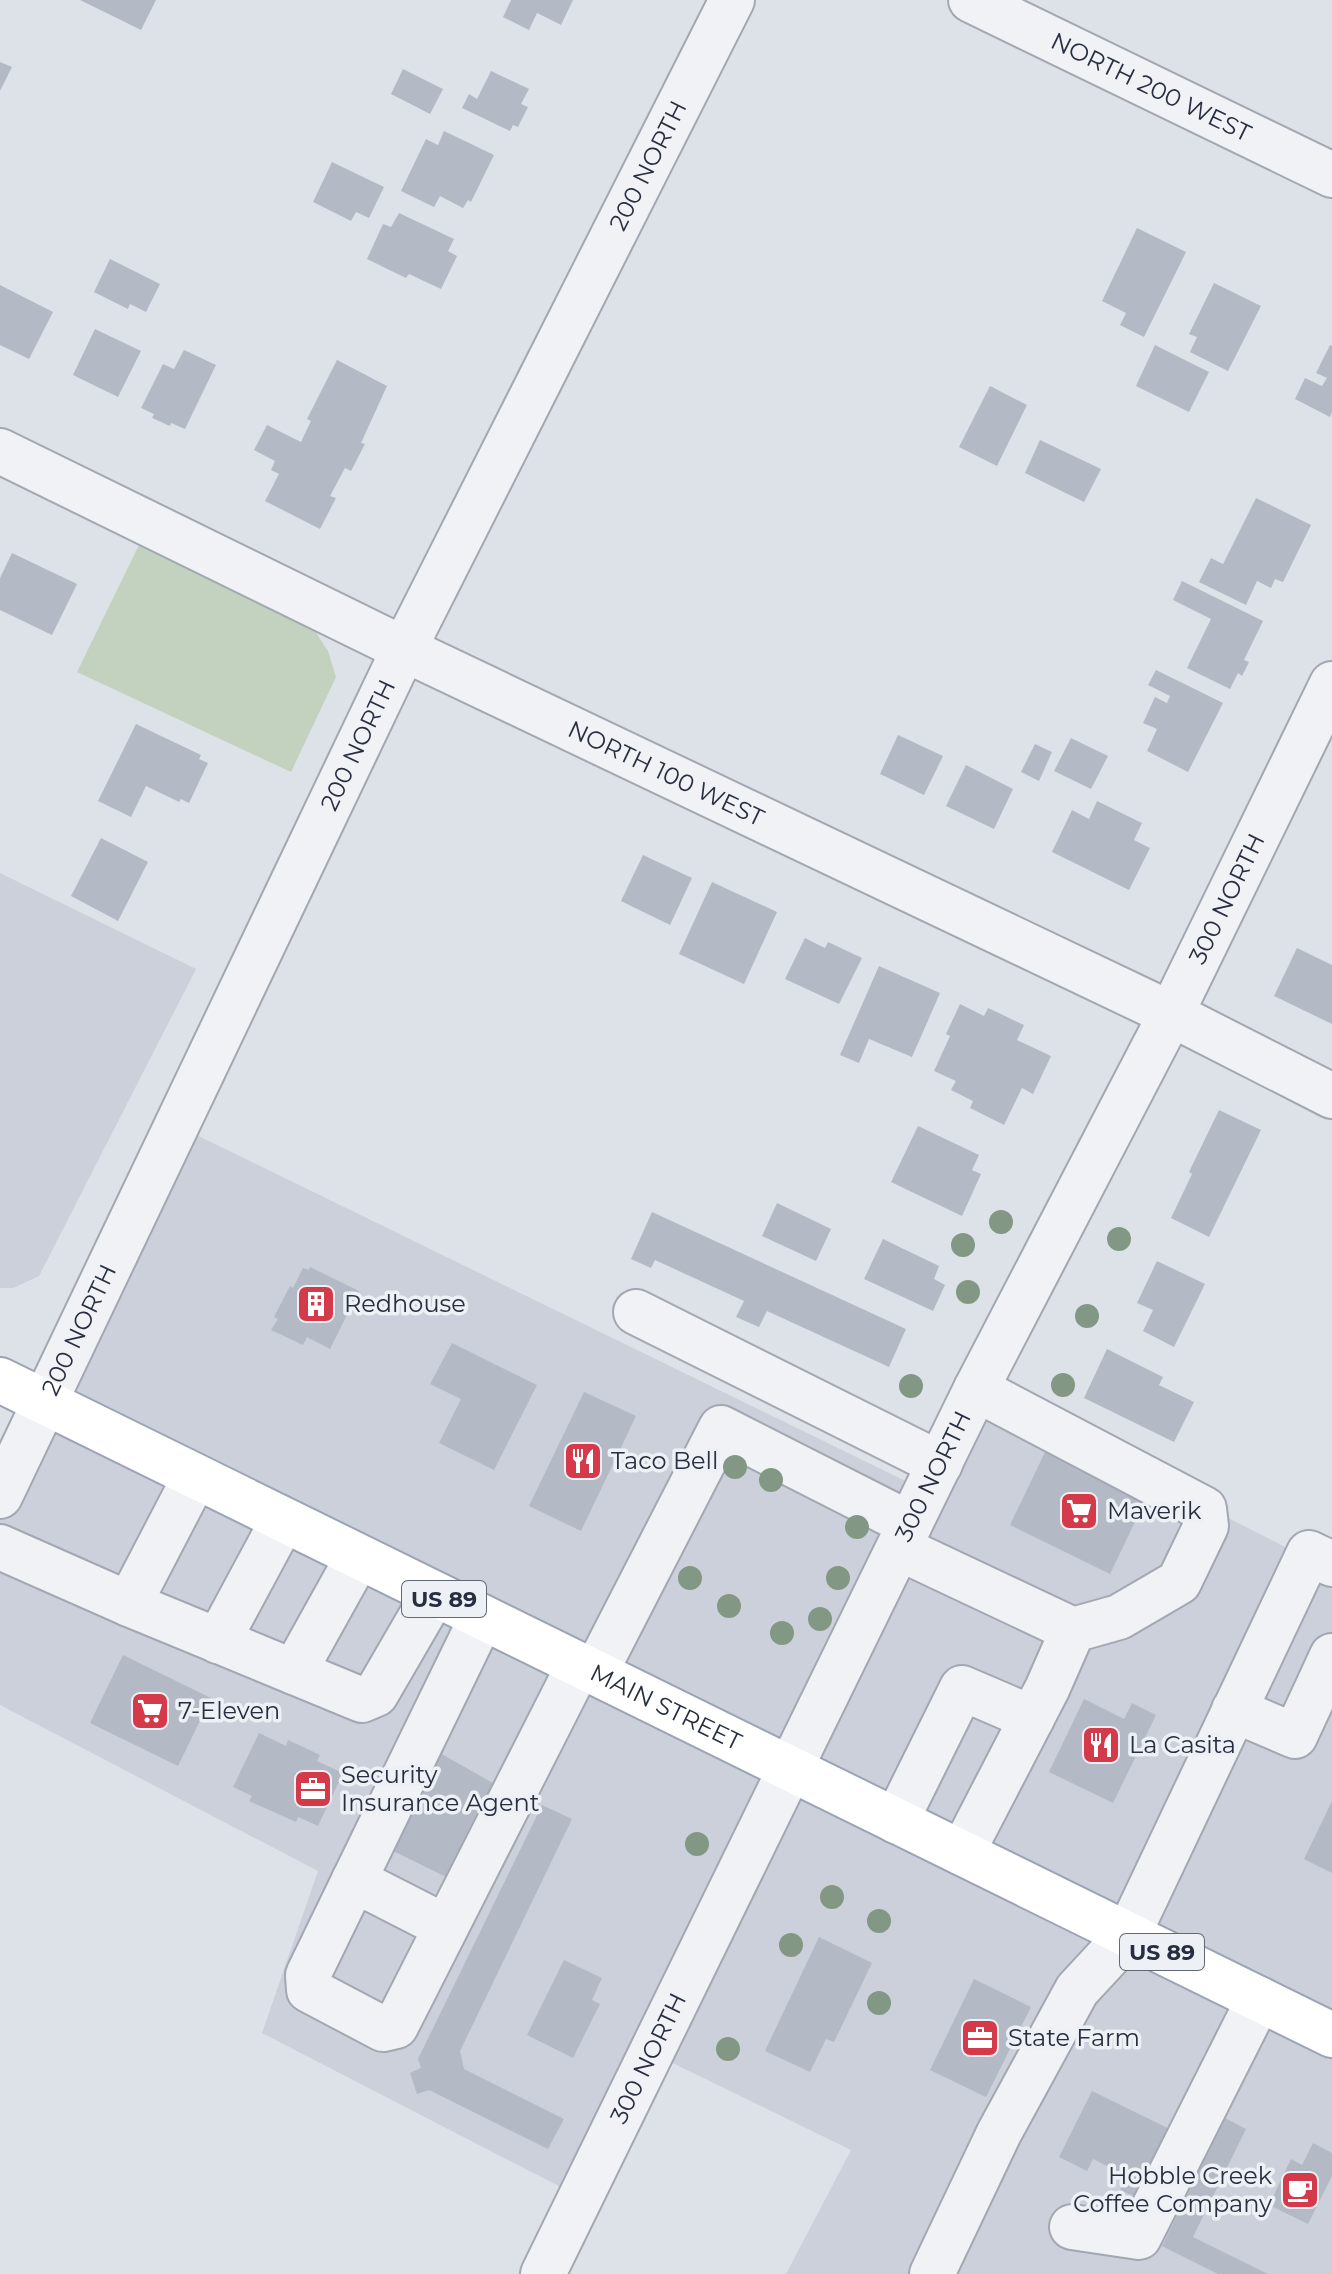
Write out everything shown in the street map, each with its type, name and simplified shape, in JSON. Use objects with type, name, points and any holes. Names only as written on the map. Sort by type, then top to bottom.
[{"type":"main road","name":"MAIN STREET","points":[[0,1380],[1332,2035]]},
{"type":"street","name":"200 NORTH","points":[[0,1496],[404,649],[732,0]]},
{"type":"street","name":"NORTH 200 WEST","points":[[971,0],[1332,175]]},
{"type":"street","name":"NORTH 100 WEST","points":[[0,451],[404,649],[1171,1014],[1332,1096]]},
{"type":"street","name":"300 NORTH","points":[[543,2274],[976,1389],[1171,1014],[1332,684]]},
{"type":"street","points":[[636,1312],[940,1464]]},
{"type":"street","points":[[482,1617],[308,1975],[309,1990],[383,2029],[396,2026],[446,1927],[721,1428],[1073,1630],[1119,1617],[1179,1582],[1206,1526],[1204,1509],[976,1389]]},
{"type":"street","points":[[129,1604],[195,1477]]},
{"type":"street","points":[[218,1641],[283,1520]]},
{"type":"street","points":[[0,1547],[362,1700],[376,1694],[434,1594]]},
{"type":"street","points":[[932,2274],[999,2133],[1077,1990],[1128,1935],[1309,1553],[1332,1564]]},
{"type":"street","points":[[294,1672],[358,1557]]},
{"type":"street","points":[[962,1853],[1032,1718],[1073,1630]]},
{"type":"street","points":[[1234,1710],[1295,1736],[1332,1656]]},
{"type":"street","points":[[896,1821],[962,1688],[1032,1718]]},
{"type":"street","points":[[354,1880],[446,1927]]},
{"type":"street","points":[[1072,2227],[1139,2237],[1259,1999]]},
{"type":"shaded area","points":[[0,873],[196,969],[39,1276],[13,1288],[0,1288]]},
{"type":"shaded area","points":[[178,1126],[926,1491],[976,1389],[1332,1571],[1332,2274],[786,2274],[851,2150],[652,2053],[580,2197],[262,2033],[318,1871],[0,1705],[0,1493]]},
{"type":"green space","points":[[139,545],[313,628],[328,651],[336,677],[291,772],[77,672]]},
{"type":"building","points":[[80,0],[156,0],[141,30]]},
{"type":"building","points":[[511,0],[573,0],[561,25],[537,13],[529,30],[503,17]]},
{"type":"building","points":[[0,62],[12,67],[0,91]]},
{"type":"building","points":[[403,69],[443,89],[430,114],[391,94]]},
{"type":"building","points":[[491,71],[529,89],[521,104],[528,107],[518,127],[513,125],[510,131],[462,108],[469,94],[477,99]]},
{"type":"building","points":[[444,131],[494,155],[471,202],[468,200],[463,208],[440,196],[434,207],[401,191],[426,139],[438,145]]},
{"type":"building","points":[[332,162],[384,187],[369,218],[356,212],[351,221],[313,202]]},
{"type":"building","points":[[399,213],[454,239],[448,251],[457,256],[441,289],[409,274],[406,278],[367,259],[383,224],[391,227]]},
{"type":"building","points":[[1137,228],[1186,252],[1144,337],[1120,325],[1126,313],[1102,301]]},
{"type":"building","points":[[110,259],[160,284],[146,312],[130,304],[128,309],[94,292]]},
{"type":"building","points":[[1214,283],[1261,306],[1228,371],[1190,352],[1197,337],[1189,334]]},
{"type":"building","points":[[0,285],[53,312],[29,359],[0,345]]},
{"type":"building","points":[[95,329],[141,351],[118,397],[73,375]]},
{"type":"building","points":[[1155,345],[1209,372],[1189,412],[1136,386]]},
{"type":"building","points":[[1330,345],[1330,417],[1295,399],[1305,378],[1322,386],[1327,378],[1316,373]]},
{"type":"building","points":[[184,350],[216,365],[185,429],[152,418],[154,414],[141,408],[163,364],[174,369]]},
{"type":"building","points":[[337,360],[387,386],[361,443],[365,444],[351,471],[345,468],[330,496],[336,498],[320,529],[265,501],[279,474],[271,470],[275,461],[254,450],[267,425],[301,442],[311,421],[307,419]]},
{"type":"building","points":[[990,386],[1027,405],[997,466],[959,447]]},
{"type":"building","points":[[1040,440],[1101,469],[1084,502],[1025,473]]},
{"type":"building","points":[[1256,498],[1311,525],[1283,582],[1275,579],[1271,588],[1257,581],[1246,605],[1199,582],[1211,558],[1223,564]]},
{"type":"building","points":[[12,553],[77,584],[52,635],[0,610],[0,578]]},
{"type":"building","points":[[1182,581],[1263,621],[1244,660],[1249,662],[1242,676],[1238,673],[1230,689],[1187,668],[1211,619],[1173,600]]},
{"type":"building","points":[[1156,670],[1223,703],[1188,772],[1147,751],[1157,729],[1143,723],[1155,697],[1167,703],[1170,696],[1148,685]]},
{"type":"building","points":[[136,724],[201,755],[199,759],[208,763],[189,803],[181,799],[179,802],[146,786],[131,817],[98,801]]},
{"type":"building","points":[[898,735],[943,756],[924,795],[880,774]]},
{"type":"building","points":[[1071,738],[1108,756],[1091,789],[1054,771]]},
{"type":"building","points":[[1035,744],[1052,752],[1039,781],[1021,772]]},
{"type":"building","points":[[966,765],[1013,789],[994,829],[946,806]]},
{"type":"building","points":[[1097,801],[1142,823],[1134,840],[1150,848],[1129,890],[1052,852],[1072,810],[1089,819]]},
{"type":"building","points":[[101,838],[148,862],[118,921],[71,896]]},
{"type":"building","points":[[643,855],[692,878],[670,925],[621,901]]},
{"type":"building","points":[[712,882],[777,912],[744,984],[679,954]]},
{"type":"building","points":[[805,938],[825,948],[828,942],[862,958],[839,1004],[785,979]]},
{"type":"building","points":[[1297,948],[1332,965],[1332,1024],[1274,996]]},
{"type":"building","points":[[879,966],[940,993],[912,1057],[869,1039],[859,1063],[840,1055]]},
{"type":"building","points":[[960,1004],[984,1016],[988,1008],[1024,1025],[1017,1040],[1051,1056],[1033,1094],[1022,1088],[1004,1125],[970,1108],[973,1101],[951,1090],[956,1081],[934,1071]]},
{"type":"building","points":[[1219,1110],[1261,1130],[1209,1237],[1171,1218]]},
{"type":"building","points":[[918,1126],[979,1155],[972,1170],[981,1174],[962,1216],[891,1182]]},
{"type":"building","points":[[777,1203],[831,1229],[816,1261],[762,1236]]},
{"type":"building","points":[[652,1212],[906,1329],[889,1367],[767,1311],[759,1327],[736,1317],[744,1301],[655,1260],[651,1268],[631,1259]]},
{"type":"building","points":[[883,1239],[939,1266],[934,1279],[945,1285],[933,1311],[864,1279]]},
{"type":"building","points":[[1157,1261],[1205,1284],[1174,1347],[1143,1331],[1153,1310],[1137,1303]]},
{"type":"building","name":"Redhouse","points":[[310,1267],[359,1291],[330,1349],[307,1337],[303,1345],[271,1330],[290,1286],[293,1288],[303,1268],[309,1270]]},
{"type":"building","points":[[452,1343],[537,1385],[494,1470],[439,1443],[461,1399],[430,1384]]},
{"type":"building","points":[[1107,1349],[1163,1377],[1159,1385],[1194,1402],[1174,1442],[1084,1398]]},
{"type":"building","name":"Taco Bell","points":[[584,1392],[636,1416],[581,1531],[529,1506]]},
{"type":"building","name":"Maverik","points":[[1047,1448],[1147,1497],[1110,1574],[1010,1525]]},
{"type":"building","name":"7-Eleven","points":[[123,1655],[211,1698],[178,1766],[90,1723]]},
{"type":"building","name":"La Casita","points":[[1084,1699],[1124,1719],[1132,1703],[1156,1715],[1113,1803],[1049,1772]]},
{"type":"building","points":[[259,1733],[286,1746],[288,1740],[320,1755],[317,1761],[343,1773],[318,1826],[298,1817],[296,1822],[249,1801],[252,1796],[233,1787]]},
{"type":"building","points":[[440,1753],[498,1786],[491,1797],[486,1794],[446,1877],[389,1849]]},
{"type":"building","points":[[1332,1801],[1332,1873],[1304,1859]]},
{"type":"building","points":[[542,1805],[572,1819],[460,2051],[464,2069],[564,2119],[548,2149],[429,2090],[417,2094],[410,2073],[421,2068],[418,2059]]},
{"type":"building","points":[[819,1937],[872,1963],[834,2042],[826,2039],[810,2072],[765,2051]]},
{"type":"building","points":[[564,1960],[602,1978],[592,2000],[600,2004],[573,2058],[527,2035]]},
{"type":"building","name":"State Farm","points":[[974,1979],[1031,2007],[986,2097],[930,2070]]},
{"type":"building","points":[[1092,2091],[1182,2135],[1149,2203],[1120,2190],[1127,2176],[1093,2159],[1087,2171],[1059,2157]]},
{"type":"building","points":[[1225,2118],[1246,2129],[1193,2237],[1268,2274],[1218,2274],[1162,2246]]},
{"type":"building","name":"Hobble Creek Coffee Company","points":[[1313,2143],[1332,2153],[1332,2176],[1308,2224],[1269,2205],[1291,2159],[1302,2165]]},
{"type":"place","name":"Redhouse","points":[[316,1304]]},
{"type":"place","name":"Taco Bell","points":[[583,1461]]},
{"type":"place","name":"Maverik","points":[[1079,1511]]},
{"type":"place","name":"7-Eleven","points":[[150,1711]]},
{"type":"place","name":"La Casita","points":[[1101,1745]]},
{"type":"place","name":"Security Insurance Agent","points":[[313,1789]]},
{"type":"place","name":"State Farm","points":[[980,2038]]},
{"type":"place","name":"Hobble Creek Coffee Company","points":[[1300,2190]]}]
